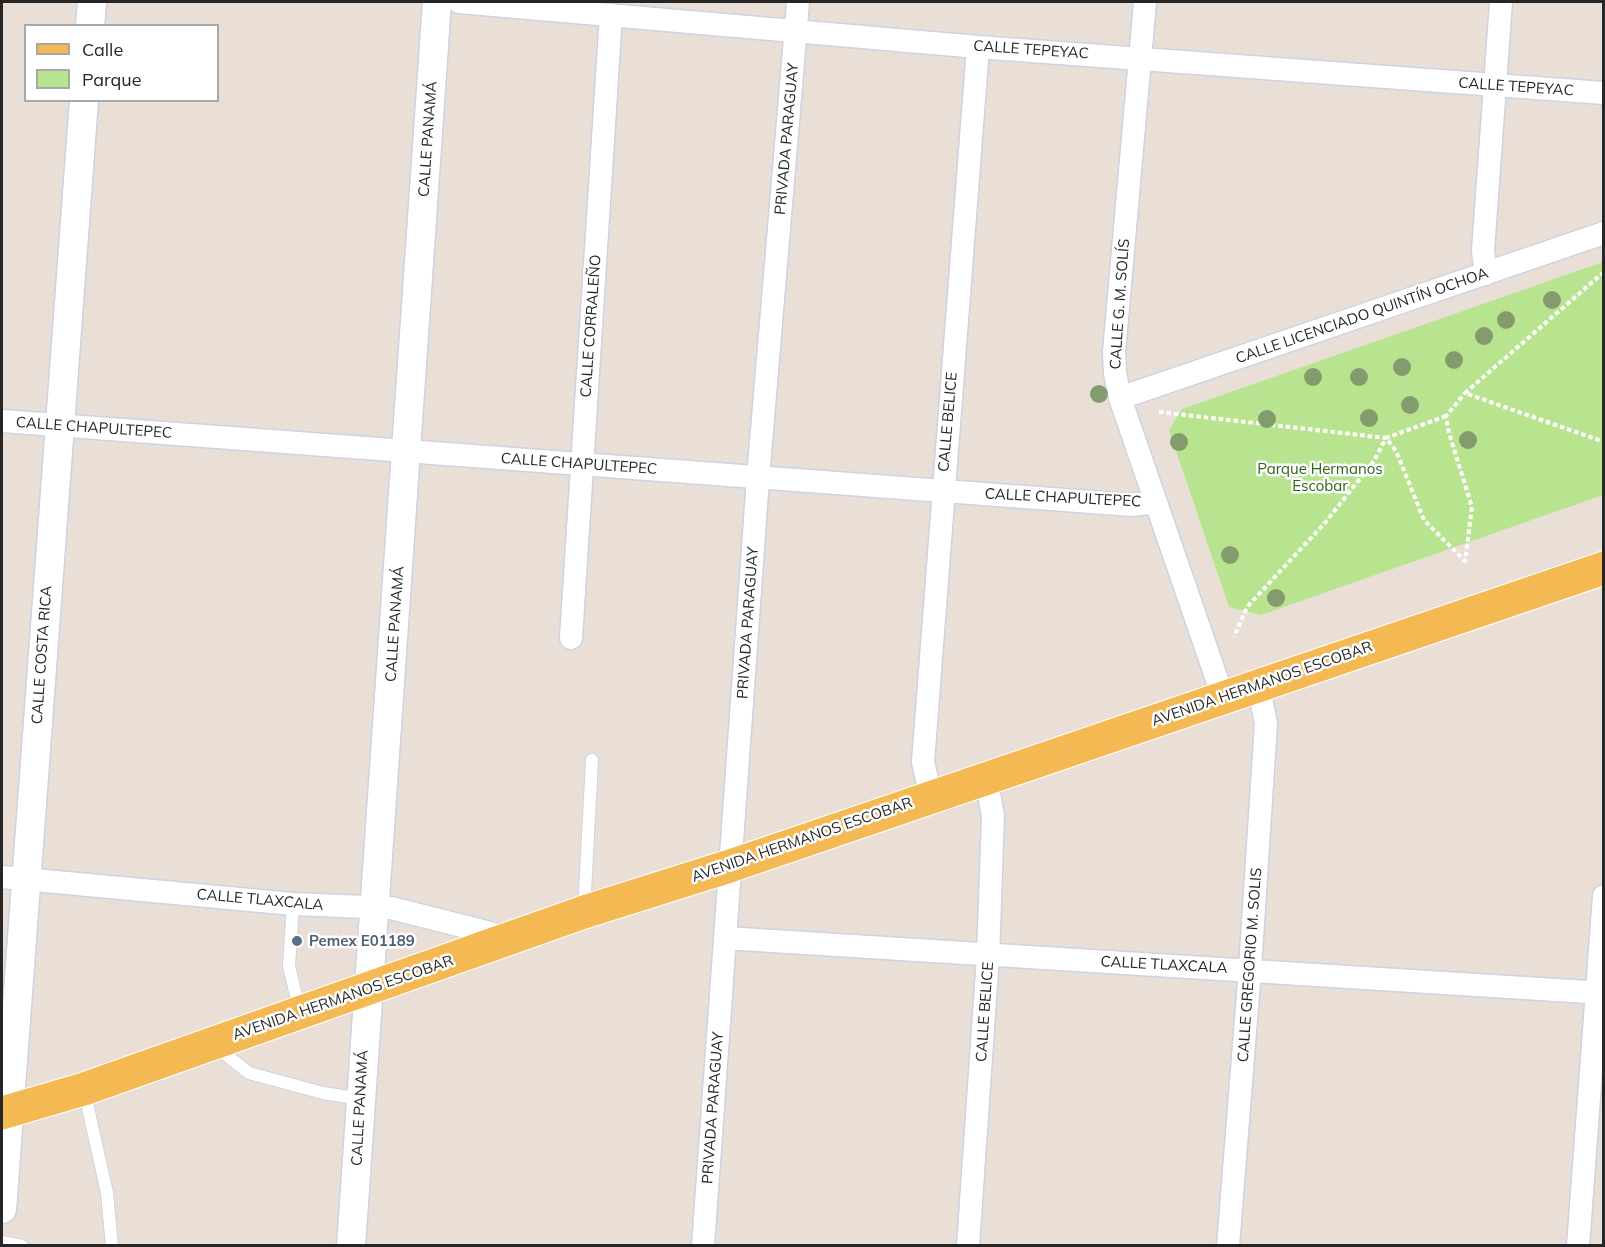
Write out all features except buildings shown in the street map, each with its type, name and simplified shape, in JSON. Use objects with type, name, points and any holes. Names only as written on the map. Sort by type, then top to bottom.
[{"type":"main road","name":"AVENIDA HERMANOS ESCOBAR","points":[[5,1112],[84,1089],[367,990],[386,981],[515,939],[584,912],[730,866],[1604,568]]},
{"type":"street","points":[[90,24],[92,2]]},
{"type":"street","name":"CALLE PANAMÁ","points":[[351,1245],[437,2]]},
{"type":"street","name":"CALLE TEPEYAC","points":[[459,2],[978,47],[1604,93]]},
{"type":"street","name":"PRIVADA PARAGUAY","points":[[703,1245],[758,478],[798,2]]},
{"type":"street","name":"CALLE G. M. SOLÍS","points":[[1145,2],[1114,352],[1120,398],[1223,697]]},
{"type":"street","points":[[1486,274],[1483,252],[1501,2]]},
{"type":"street","name":"CALLE CORRALEÑO","points":[[571,638],[611,15]]},
{"type":"street","name":"CALLE BELICE","points":[[931,796],[923,762],[978,47]]},
{"type":"street","name":"CALLE COSTA RICA","points":[[2,1209],[13,878],[59,426],[84,102]]},
{"type":"street","name":"CALLE LICENCIADO QUINTÍN OCHOA","points":[[1120,398],[1604,233]]},
{"type":"street","name":"CALLE CHAPULTEPEC","points":[[2,421],[1132,505],[1156,502]]},
{"type":"street","name":"CALLE GREGORIO M. SOLIS","points":[[1228,1245],[1251,969],[1266,723],[1258,686]]},
{"type":"street","name":"CALLE BELICE","points":[[968,1245],[988,956],[993,816],[986,778]]},
{"type":"street","name":"CALLE TLAXCALA","points":[[13,878],[293,904],[390,908],[515,939]]},
{"type":"street","points":[[1578,1245],[1600,993],[1604,896]]},
{"type":"street","name":"CALLE TLAXCALA","points":[[725,938],[988,956],[1251,969],[1600,993]]},
{"type":"lane","points":[[584,912],[592,760]]},
{"type":"lane","points":[[293,904],[290,966],[300,1013]]},
{"type":"lane","points":[[212,1044],[249,1073],[322,1093],[361,1099]]},
{"type":"lane","points":[[84,1089],[107,1192],[112,1245]]},
{"type":"lane","points":[[2,1242],[22,1245]]},
{"type":"path","points":[[1155,412],[1386,438],[1446,416],[1465,393],[1604,272]]},
{"type":"path","points":[[1465,393],[1604,442]]},
{"type":"path","points":[[1386,438],[1395,451],[1424,520],[1465,561],[1472,507],[1446,416]]},
{"type":"path","points":[[1234,637],[1247,607],[1324,524],[1374,461],[1386,438]]},
{"type":"green space","name":"Parque Hermanos Escobar","points":[[1603,262],[1603,495],[1261,615],[1229,607],[1169,430],[1182,409]]},
{"type":"place","name":"Pemex E01189","points":[[297,941]]}]
